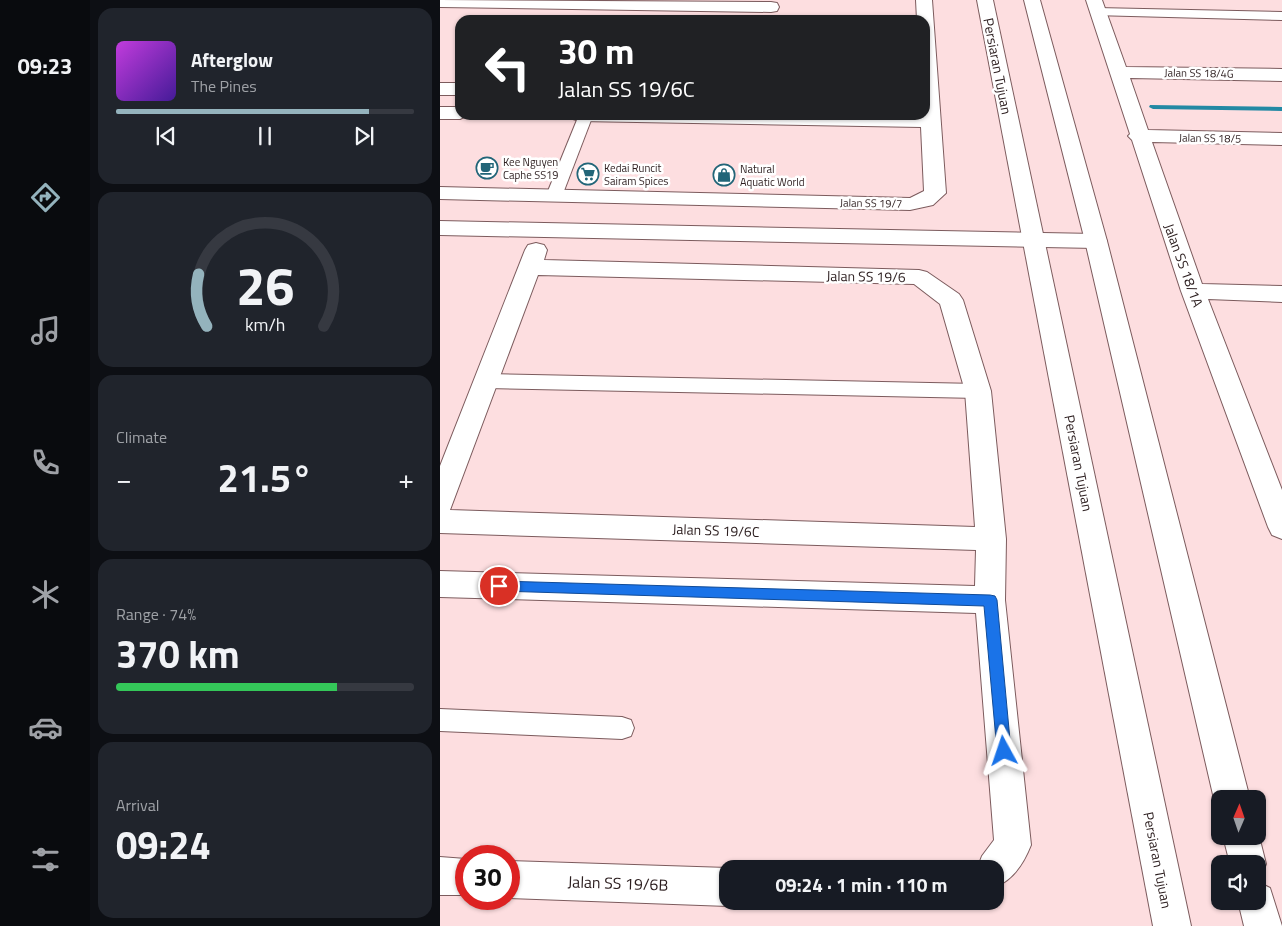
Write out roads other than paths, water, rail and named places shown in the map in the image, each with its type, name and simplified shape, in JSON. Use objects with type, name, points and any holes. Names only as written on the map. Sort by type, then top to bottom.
[{"type":"street","name":"Persiaran Tujuan","points":[[985,0],[1172,926]]},
{"type":"street","points":[[1032,0],[1096,241],[1230,790]]},
{"type":"street","points":[[440,2],[770,9]]},
{"type":"street","points":[[527,15],[533,3]]},
{"type":"street","name":"Jalan SS 18/1A","points":[[1095,6],[1193,292],[1282,526]]},
{"type":"street","name":"Jalan SS 18/4G","points":[[1117,72],[1282,75]]},
{"type":"street","points":[[440,89],[455,89]]},
{"type":"street","points":[[896,120],[932,121],[930,94]]},
{"type":"street","points":[[440,113],[455,113]]},
{"type":"street","name":"Jalan SS 19/7","points":[[440,194],[910,204],[925,200],[935,193],[932,121]]},
{"type":"street","name":"Jalan SS 18/5","points":[[1138,136],[1282,139]]},
{"type":"street","points":[[440,228],[1096,241]]},
{"type":"street","points":[[440,502],[544,230]]},
{"type":"street","name":"Jalan SS 19/6","points":[[530,267],[919,277],[951,300],[978,391],[991,539],[990,600]]},
{"type":"street","points":[[1193,292],[1282,294]]},
{"type":"street","name":"Jalan SS 19/6C","points":[[440,520],[991,539]]},
{"type":"street","points":[[440,584],[990,600],[1013,845],[1002,860]]},
{"type":"street","points":[[440,876],[455,877]]},
{"type":"street","name":"Jalan SS 19/6B","points":[[520,879],[719,887]]},
{"type":"street","points":[[1259,910],[1263,926]]},
{"type":"lane","points":[[1095,6],[1282,16]]},
{"type":"lane","points":[[554,196],[584,120]]},
{"type":"lane","points":[[487,380],[978,391]]},
{"type":"lane","points":[[440,720],[622,728]]},
{"type":"waterway","points":[[1153,107],[1282,109]]},
{"type":"place","name":"Kee Nguyen Caphe SS19","points":[[487,168]]},
{"type":"place","name":"Kedai Runcit Sairam Spices","points":[[588,174]]},
{"type":"place","name":"Natural Aquatic World","points":[[724,175]]}]
